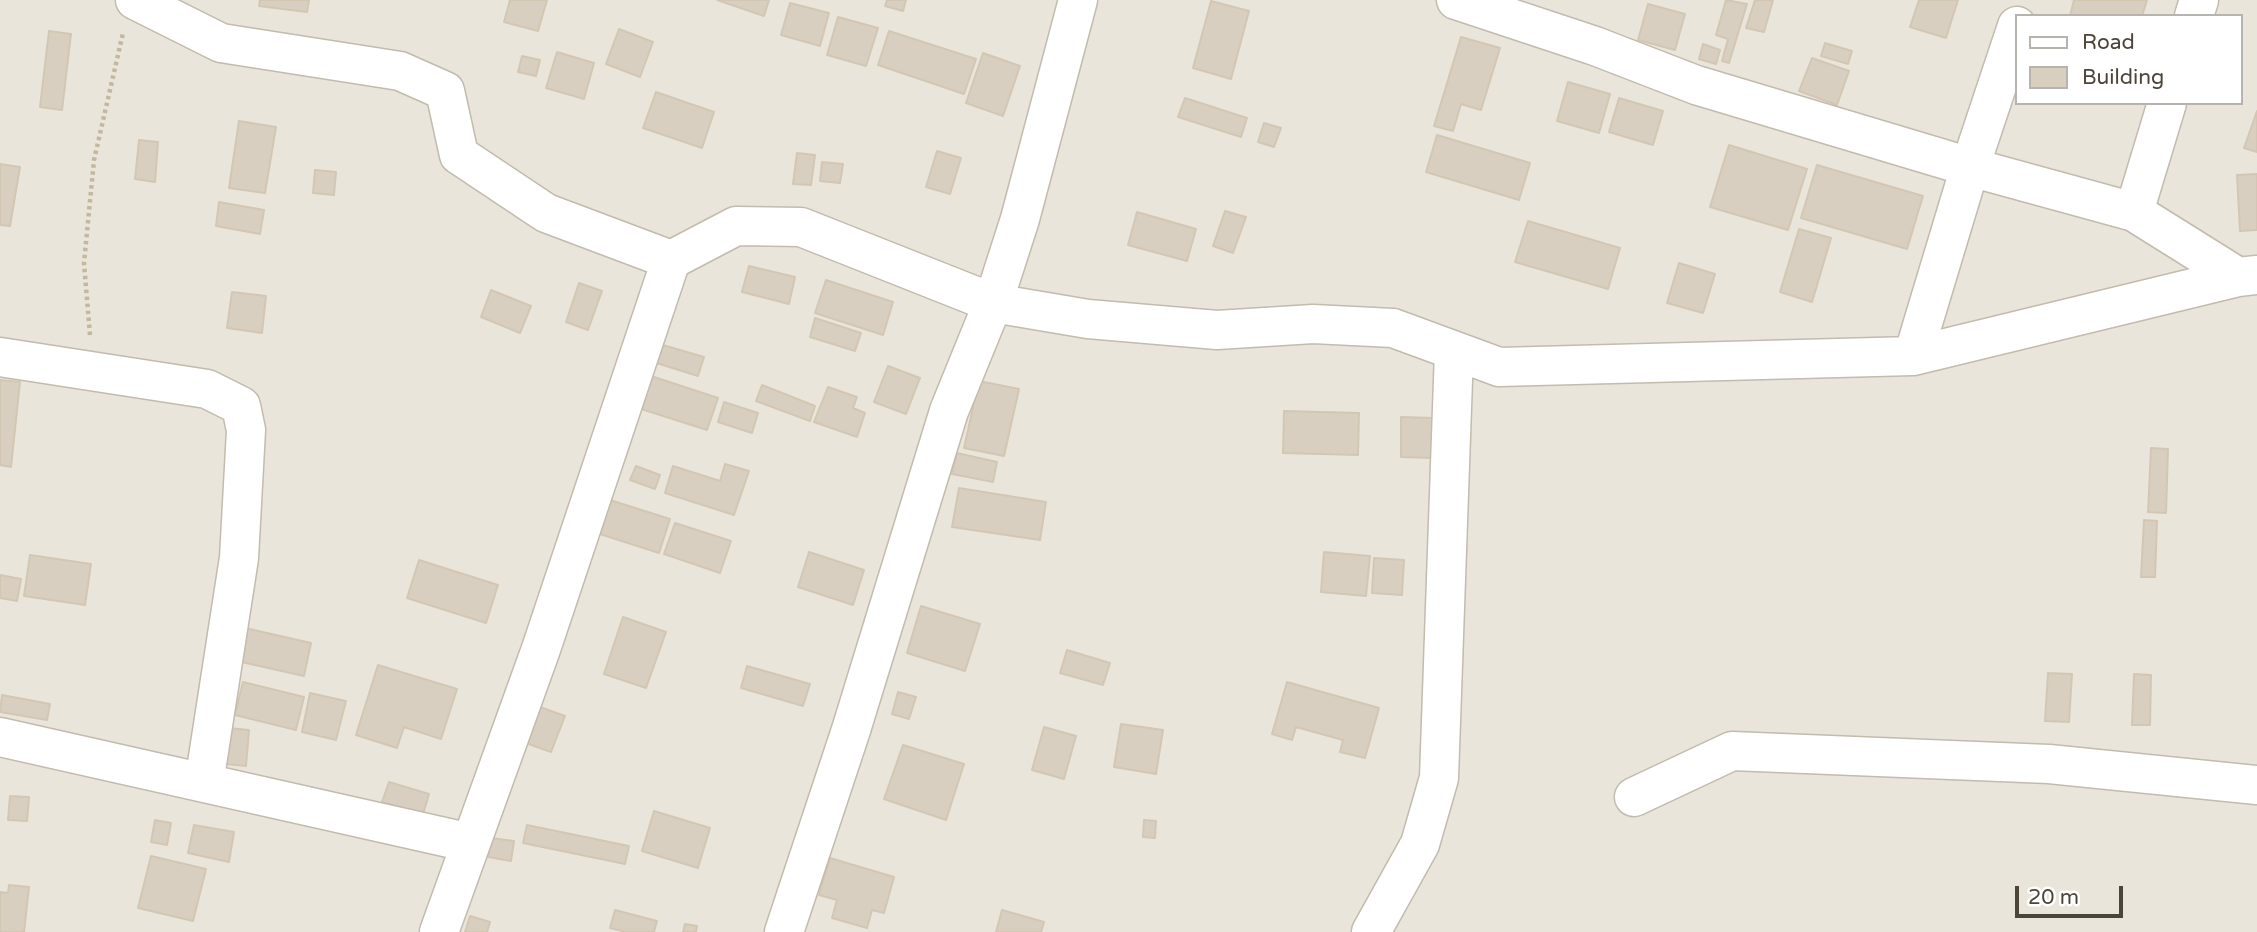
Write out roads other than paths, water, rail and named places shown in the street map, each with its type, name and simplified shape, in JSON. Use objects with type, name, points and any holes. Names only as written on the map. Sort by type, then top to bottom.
[{"type":"street","points":[[785,932],[855,716],[948,411],[993,303],[1020,219],[1078,0]]},
{"type":"street","points":[[1456,0],[1595,46],[1696,85],[1970,167],[2134,212],[2248,276]]},
{"type":"street","points":[[129,13],[221,43],[400,71],[445,91],[459,155],[545,213],[671,260]]},
{"type":"street","points":[[1913,356],[1970,167],[2016,29]]},
{"type":"street","points":[[2134,212],[2166,105]]},
{"type":"street","points":[[439,932],[541,649],[671,260],[736,226],[801,227],[993,303],[1088,319],[1217,330],[1313,324],[1393,328],[1499,367],[1913,356],[2248,276]]},
{"type":"street","points":[[1371,932],[1420,844],[1439,778],[1454,351]]},
{"type":"street","points":[[0,357],[207,389],[241,406],[246,430],[239,558],[204,783]]},
{"type":"street","points":[[0,737],[471,843]]},
{"type":"street","points":[[1634,797],[1732,751],[2049,764],[2257,785]]}]
